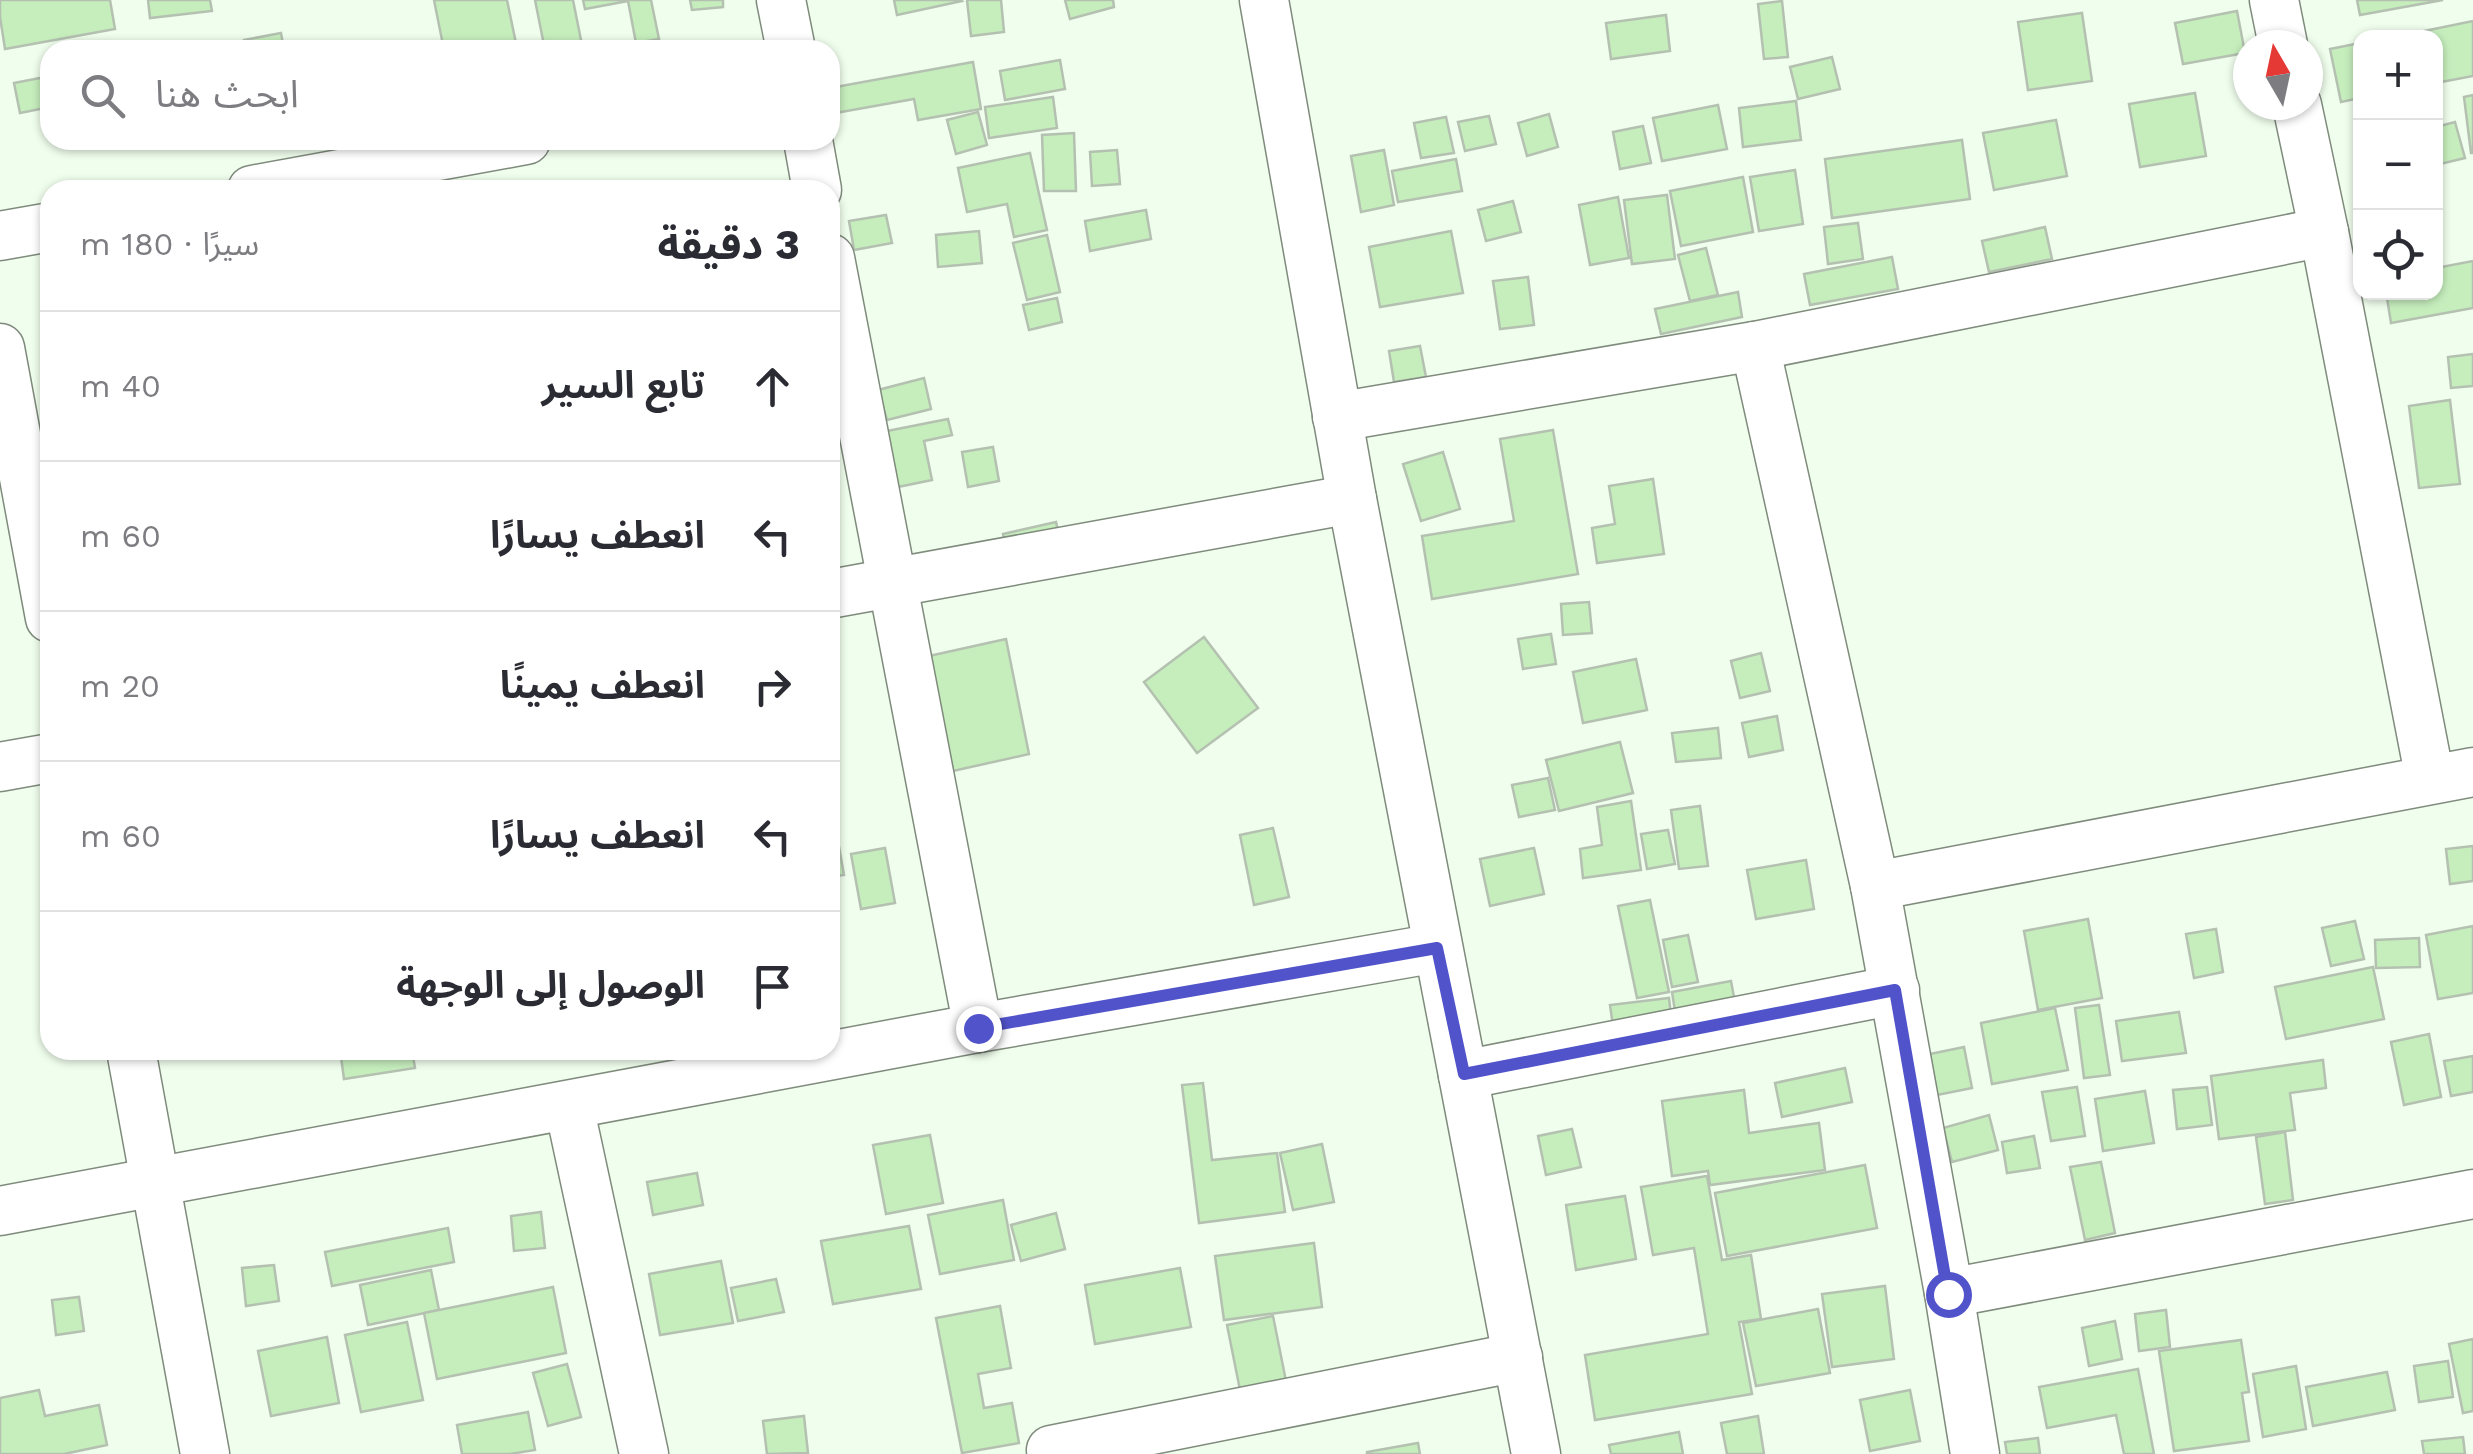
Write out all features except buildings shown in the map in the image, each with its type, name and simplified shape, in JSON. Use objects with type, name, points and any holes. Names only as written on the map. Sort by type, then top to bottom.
[{"type":"street","points":[[781,0],[789,40]]},
{"type":"street","points":[[1264,0],[1352,499],[1536,1454]]},
{"type":"street","points":[[2274,0],[2281,30]]},
{"type":"street","points":[[1875,886],[2452,776],[2299,120]]},
{"type":"street","points":[[307,180],[471,150]]},
{"type":"street","points":[[810,150],[815,180]]},
{"type":"street","points":[[0,236],[40,229]]},
{"type":"street","points":[[1338,416],[1755,346],[2324,232]]},
{"type":"street","points":[[840,312],[978,1028]]},
{"type":"street","points":[[1755,346],[1875,886],[1975,1454]]},
{"type":"street","points":[[0,348],[40,564]]},
{"type":"street","points":[[840,592],[1352,499]]},
{"type":"street","points":[[0,767],[40,760]]},
{"type":"street","points":[[840,1054],[1437,948]]},
{"type":"street","points":[[1464,1074],[1895,990]]},
{"type":"street","points":[[133,1060],[205,1454]]},
{"type":"street","points":[[0,1211],[810,1060]]},
{"type":"street","points":[[569,1106],[644,1454]]},
{"type":"street","points":[[1948,1294],[2473,1194]]},
{"type":"street","points":[[1044,1453],[1518,1357]]},
{"type":"route","points":[[978,1028],[1437,948],[1464,1074],[1895,990],[1948,1294]]}]
